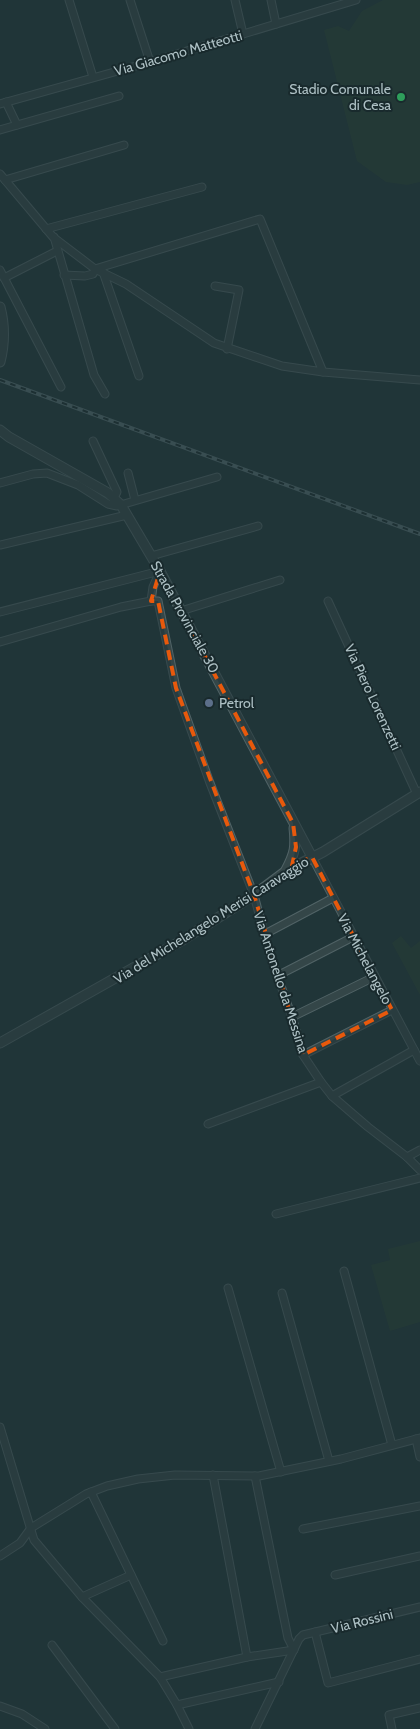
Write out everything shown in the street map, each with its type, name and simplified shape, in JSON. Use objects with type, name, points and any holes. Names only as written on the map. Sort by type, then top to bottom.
[{"type":"street","points":[[69,0],[93,77]]},
{"type":"street","points":[[130,0],[150,62]]},
{"type":"street","points":[[235,0],[243,34]]},
{"type":"street","points":[[271,0],[276,24]]},
{"type":"street","name":"Via Giacomo Matteotti","points":[[3,103],[150,62],[356,0]]},
{"type":"street","points":[[0,130],[119,96]]},
{"type":"street","points":[[3,103],[17,125]]},
{"type":"street","points":[[124,145],[2,177],[54,237],[95,268],[126,284],[214,344],[282,366],[323,372],[420,380]]},
{"type":"street","points":[[46,229],[202,187]]},
{"type":"street","points":[[95,268],[260,220],[323,372]]},
{"type":"street","points":[[54,237],[94,375],[105,394]]},
{"type":"street","points":[[4,278],[31,268],[57,251]]},
{"type":"street","points":[[64,275],[85,276],[93,274],[95,268]]},
{"type":"street","points":[[0,270],[61,387]]},
{"type":"street","points":[[103,272],[139,376]]},
{"type":"street","points":[[215,286],[239,290],[227,349]]},
{"type":"street","points":[[0,307],[4,322],[5,341],[0,361]]},
{"type":"street","name":"Strada Provinciale 30","points":[[0,430],[9,437],[99,487],[118,501],[152,556],[312,857]]},
{"type":"street","points":[[0,483],[33,474],[47,473],[78,485],[108,504],[117,506],[117,492],[93,441]]},
{"type":"street","points":[[128,472],[136,500]]},
{"type":"street","points":[[118,501],[136,500],[217,477]]},
{"type":"street","points":[[0,545],[127,515]]},
{"type":"street","points":[[152,556],[258,526]]},
{"type":"street","points":[[0,642],[121,607],[151,601],[153,586],[160,571]]},
{"type":"street","points":[[0,612],[160,571]]},
{"type":"street","points":[[181,611],[280,580]]},
{"type":"street","name":"Via Piero Lorenzetti","points":[[328,600],[419,793]]},
{"type":"street","name":"Via Antonello da Messina","points":[[151,601],[158,601],[176,688],[210,783],[254,895],[269,952],[303,1055],[332,1096],[407,1157],[420,1170]]},
{"type":"street","name":"Via del Michelangelo Merisi Caravaggio","points":[[0,1043],[181,941],[254,895],[286,871],[323,852],[419,793]]},
{"type":"street","points":[[286,871],[294,856],[296,847],[293,823]]},
{"type":"street","name":"Via Michelangelo","points":[[312,857],[420,1061]]},
{"type":"street","points":[[265,934],[333,898]]},
{"type":"street","points":[[277,976],[354,937]]},
{"type":"street","points":[[292,1017],[374,977]]},
{"type":"street","points":[[303,1055],[392,1010]]},
{"type":"street","points":[[332,1096],[414,1050]]},
{"type":"street","points":[[208,1124],[321,1082]]},
{"type":"street","points":[[407,1157],[420,1150]]},
{"type":"street","points":[[276,1214],[420,1178]]},
{"type":"street","points":[[344,1272],[392,1445]]},
{"type":"street","points":[[228,1288],[281,1472]]},
{"type":"street","points":[[282,1292],[329,1461]]},
{"type":"street","points":[[0,1426],[34,1540],[82,1597],[160,1677],[189,1729]]},
{"type":"street","points":[[0,1556],[20,1543],[31,1528],[91,1492],[107,1486],[138,1479],[175,1475],[255,1476],[281,1472],[418,1439],[420,1458]]},
{"type":"street","points":[[214,1475],[247,1656]]},
{"type":"street","points":[[255,1476],[288,1638],[294,1650]]},
{"type":"street","points":[[91,1492],[163,1641]]},
{"type":"street","points":[[303,1529],[420,1506]]},
{"type":"street","points":[[335,1575],[420,1556]]},
{"type":"street","points":[[82,1597],[131,1575]]},
{"type":"street","name":"Via Rossini","points":[[294,1650],[303,1635],[420,1607]]},
{"type":"street","points":[[315,1632],[328,1683],[420,1659]]},
{"type":"street","points":[[52,1645],[115,1729]]},
{"type":"street","points":[[160,1677],[247,1656],[294,1650]]},
{"type":"street","points":[[255,1729],[294,1650]]},
{"type":"street","points":[[177,1705],[278,1682]]},
{"type":"street","points":[[0,1706],[22,1714],[45,1729]]},
{"type":"street","points":[[392,1729],[389,1715],[420,1708]]},
{"type":"highlighted area","points":[[160,571],[293,823],[296,847],[292,866],[312,857],[392,1010],[303,1055],[254,895],[176,688],[158,601],[151,601]]},
{"type":"green space","points":[[383,0],[420,0],[420,182],[407,185],[386,182],[357,161],[324,30],[338,26],[349,31],[362,11]]},
{"type":"green space","points":[[401,936],[411,948],[420,941],[420,995],[392,943]]},
{"type":"green space","points":[[420,1241],[420,1322],[390,1331],[371,1265],[390,1260],[388,1249]]},
{"type":"railway","points":[[0,380],[420,534]]},
{"type":"place","name":"Stadio Comunale di Cesa","points":[[401,97]]},
{"type":"place","name":"Petrol","points":[[209,703]]}]
